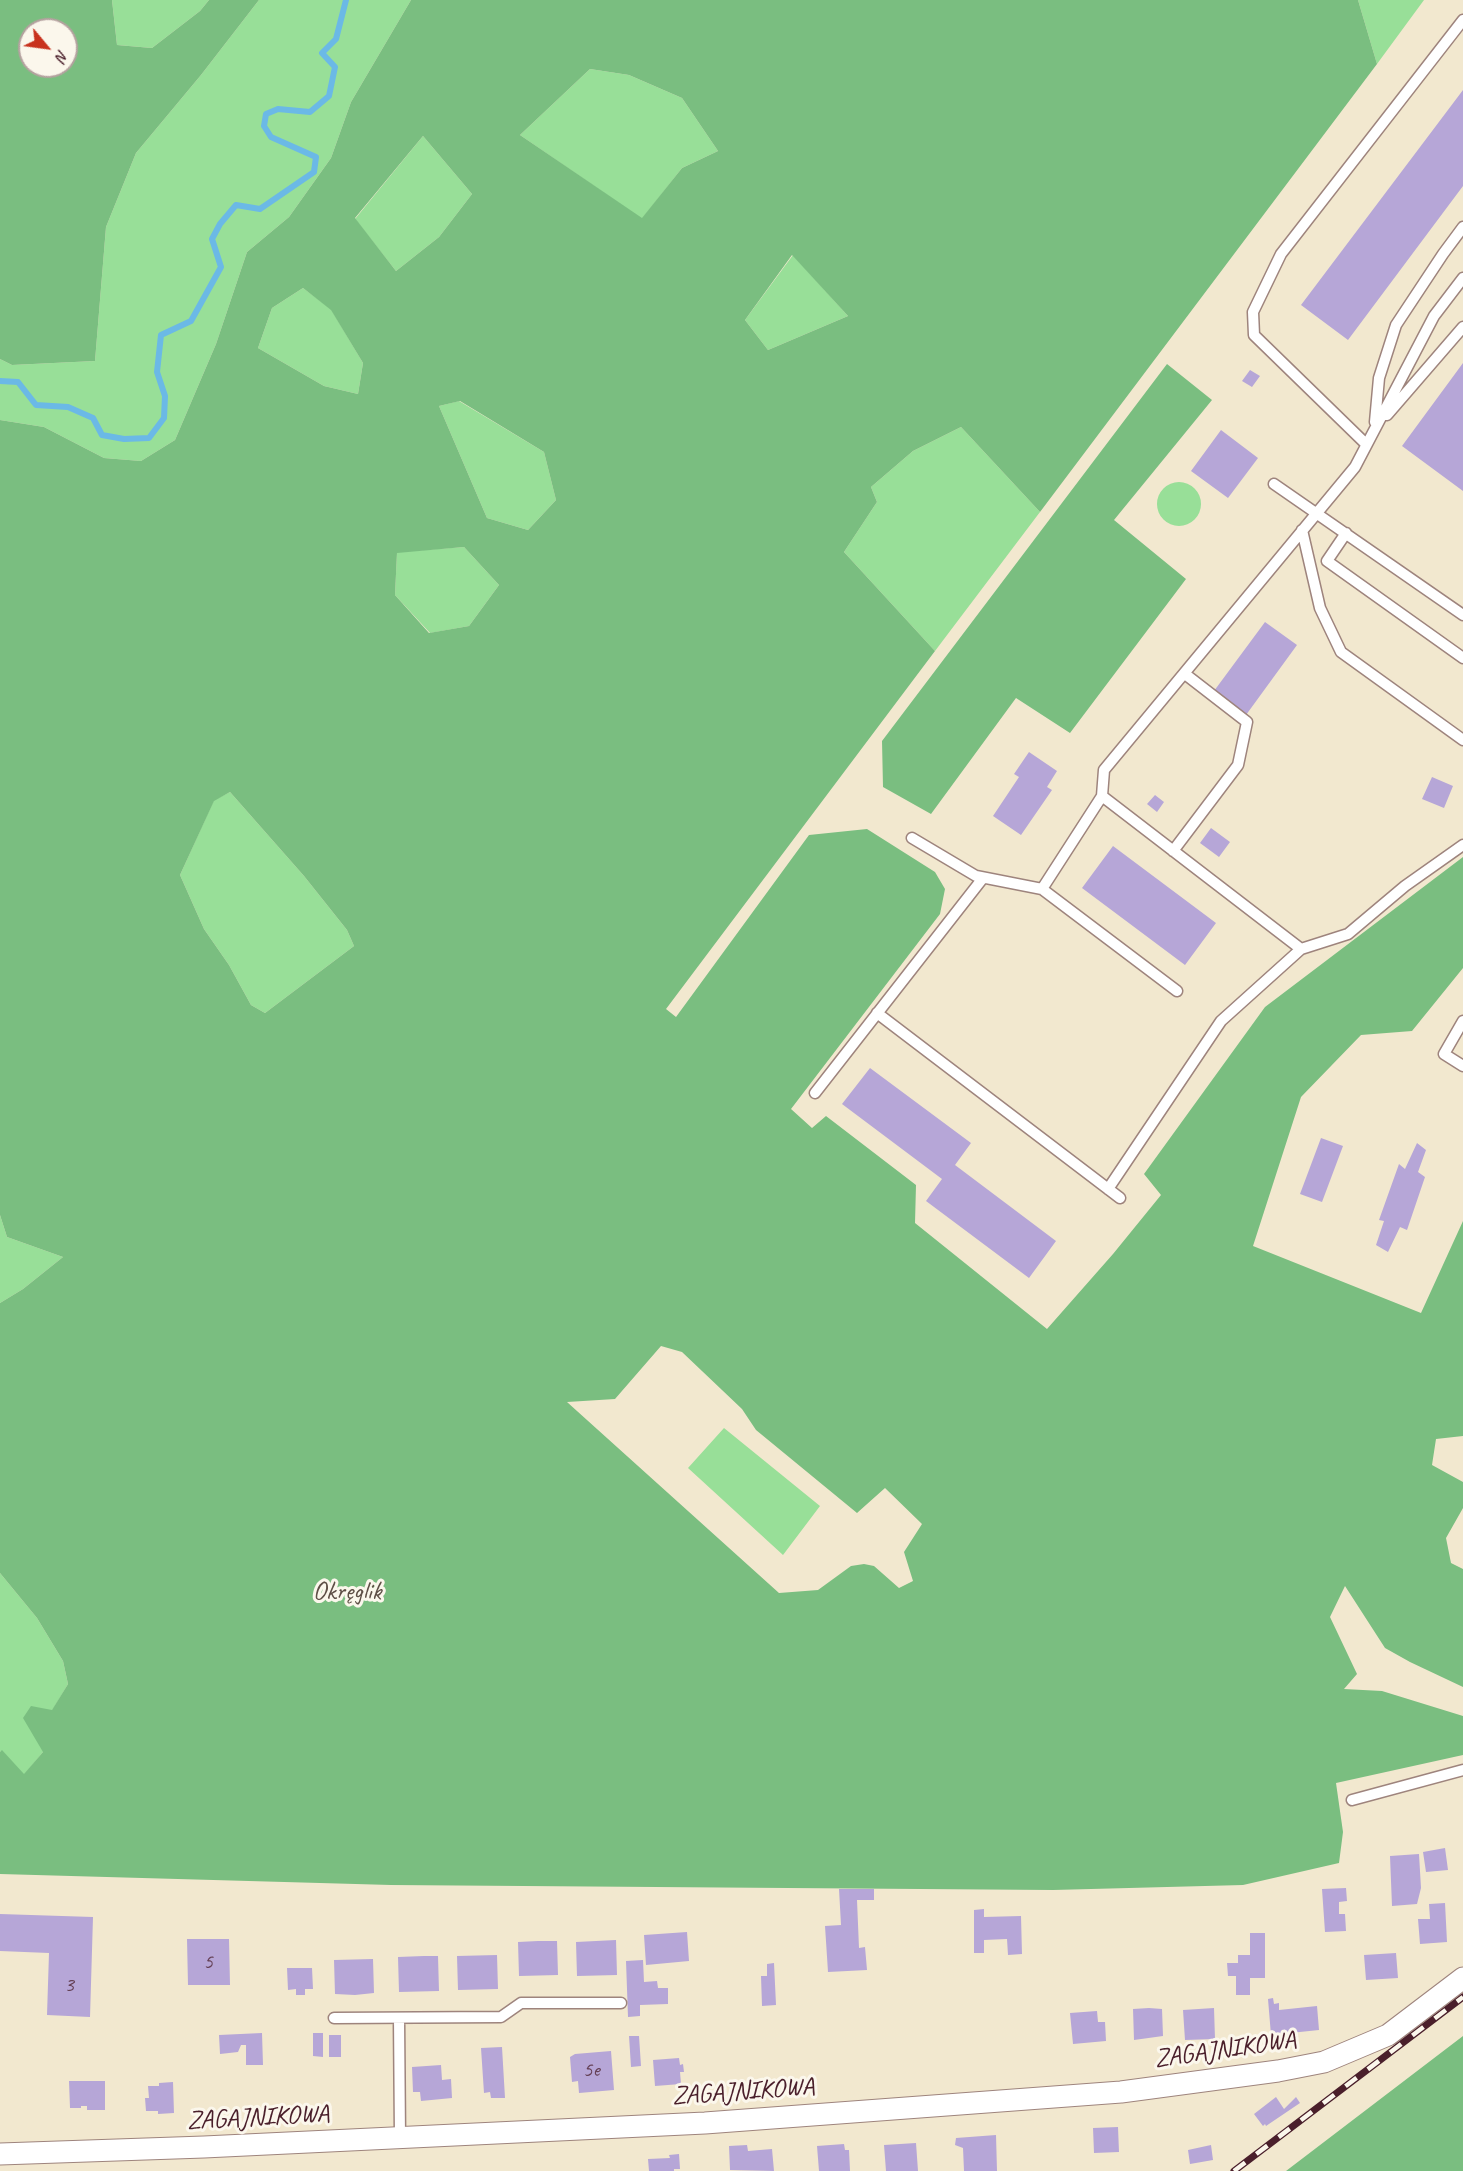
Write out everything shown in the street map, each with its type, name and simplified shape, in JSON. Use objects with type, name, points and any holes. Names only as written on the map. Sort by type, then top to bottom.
[{"type":"street","name":"ZAGAJNIKOWA","points":[[0,2154],[204,2147],[705,2122],[1121,2091],[1278,2072],[1324,2062],[1388,2035],[1463,1978]]},
{"type":"lane","points":[[1366,444],[1254,335],[1253,312],[1281,254],[1463,20]]},
{"type":"lane","points":[[1375,428],[1379,378],[1396,325],[1463,227]]},
{"type":"lane","points":[[1042,889],[1102,796],[1104,770],[1355,467],[1434,316],[1463,278]]},
{"type":"lane","points":[[1375,428],[1463,327]]},
{"type":"lane","points":[[1274,484],[1463,615]]},
{"type":"lane","points":[[1302,531],[1320,608],[1341,652],[1463,740]]},
{"type":"lane","points":[[1346,533],[1327,561],[1463,658]]},
{"type":"lane","points":[[1173,851],[1238,765],[1247,722],[1185,674]]},
{"type":"lane","points":[[1102,796],[1301,949]]},
{"type":"lane","points":[[912,838],[976,876],[1042,889],[1178,991]]},
{"type":"lane","points":[[1108,1189],[1221,1021],[1301,949],[1348,934],[1405,886],[1463,845]]},
{"type":"lane","points":[[815,1093],[983,878]]},
{"type":"lane","points":[[877,1013],[1120,1198]]},
{"type":"lane","points":[[1463,1021],[1444,1054],[1463,1066]]},
{"type":"lane","points":[[1353,1800],[1463,1770]]},
{"type":"lane","points":[[334,2018],[501,2017],[521,2003],[621,2003]]},
{"type":"lane","points":[[399,2018],[400,2138]]},
{"type":"green space","points":[[0,0],[112,0],[117,45],[152,48],[200,11],[209,0],[259,0],[136,153],[106,227],[95,361],[12,365],[0,359]]},
{"type":"green space","points":[[112,0],[209,0],[200,11],[152,48],[117,45]]},
{"type":"green space","points":[[259,0],[411,0],[351,102],[331,158],[289,217],[247,252],[216,344],[175,440],[141,461],[104,458],[44,427],[0,420],[0,359],[12,365],[95,361],[106,227],[136,153]]},
{"type":"green space","name":"Okręglik","points":[[411,0],[1358,0],[1377,64],[1040,512],[961,427],[913,451],[871,487],[877,502],[844,552],[935,651],[666,1009],[676,1017],[809,835],[867,829],[935,872],[945,889],[940,914],[791,1109],[812,1128],[826,1116],[916,1185],[915,1223],[1047,1329],[1161,1195],[1144,1174],[1265,1007],[1463,857],[1463,968],[1412,1031],[1361,1035],[1301,1097],[1253,1246],[1421,1313],[1463,1221],[1463,1436],[1436,1439],[1432,1465],[1463,1482],[1463,1508],[1446,1538],[1451,1563],[1463,1569],[1463,1687],[1385,1648],[1345,1586],[1330,1617],[1357,1674],[1344,1689],[1382,1691],[1463,1716],[1463,1755],[1336,1783],[1343,1832],[1339,1863],[1243,1885],[1053,1890],[391,1885],[0,1874],[0,1752],[2,1750],[24,1774],[43,1752],[23,1718],[31,1706],[52,1710],[68,1684],[63,1661],[37,1618],[0,1573],[0,1303],[23,1289],[63,1257],[7,1237],[0,1215],[0,420],[44,427],[104,458],[141,461],[175,440],[216,344],[247,252],[289,217],[331,158],[351,102]],"holes":[[[590,69],[629,75],[682,98],[718,151],[682,168],[642,218],[520,135]],[[423,136],[472,194],[439,237],[396,271],[355,218]],[[792,255],[848,316],[768,350],[745,320]],[[303,288],[331,310],[363,363],[358,394],[324,386],[258,348],[272,308]],[[460,401],[544,452],[556,500],[528,530],[487,518],[439,406]],[[464,547],[499,585],[469,626],[429,633],[395,595],[397,553]],[[230,792],[304,876],[347,930],[354,946],[265,1013],[251,1005],[229,965],[204,929],[180,875],[214,801]],[[661,1346],[682,1352],[742,1409],[756,1430],[857,1513],[885,1488],[922,1524],[904,1552],[913,1581],[899,1588],[874,1566],[864,1564],[851,1566],[818,1590],[779,1593],[567,1402],[615,1399]]]},
{"type":"green space","points":[[1358,0],[1424,0],[1377,64]]},
{"type":"green space","points":[[590,69],[629,75],[682,98],[718,151],[682,168],[642,219],[520,135]]},
{"type":"green space","points":[[423,136],[472,194],[439,237],[396,271],[355,219]]},
{"type":"green space","points":[[793,255],[848,316],[768,350],[745,320]]},
{"type":"green space","points":[[303,288],[331,309],[363,363],[358,394],[324,386],[258,348],[272,308]]},
{"type":"green space","points":[[1167,364],[1212,400],[1114,520],[1186,579],[1070,733],[1016,698],[931,814],[883,787],[882,741]]},
{"type":"green space","points":[[459,401],[544,452],[556,500],[528,530],[487,518],[439,406]]},
{"type":"green space","points":[[961,427],[1040,512],[935,651],[844,552],[877,502],[871,487],[913,451]]},
{"type":"green space","points":[[1179,482],[1194,489],[1201,504],[1194,519],[1179,526],[1164,519],[1157,504],[1164,489]]},
{"type":"green space","points":[[464,547],[499,585],[469,626],[430,633],[395,595],[397,552]]},
{"type":"green space","points":[[230,792],[304,876],[347,930],[354,946],[265,1013],[251,1005],[229,965],[204,929],[180,875],[214,800]]},
{"type":"green space","points":[[0,1215],[7,1237],[63,1257],[23,1289],[0,1303]]},
{"type":"green space","points":[[724,1428],[820,1506],[783,1555],[688,1468]]},
{"type":"green space","points":[[0,1573],[37,1618],[63,1661],[68,1684],[52,1711],[43,1752],[24,1775],[2,1751],[0,1752]]},
{"type":"green space","points":[[1463,2036],[1463,2171],[1286,2171]]},
{"type":"building","points":[[1463,90],[1463,186],[1348,340],[1301,305]]},
{"type":"building","points":[[1463,363],[1463,491],[1402,446]]},
{"type":"building","points":[[1250,370],[1260,376],[1252,387],[1242,381]]},
{"type":"building","points":[[1221,430],[1258,458],[1228,498],[1191,471]]},
{"type":"building","points":[[1265,622],[1297,645],[1246,715],[1214,691]]},
{"type":"building","points":[[1029,752],[1057,771],[1047,787],[1052,790],[1021,835],[993,816],[1019,777],[1014,774]]},
{"type":"building","points":[[1432,777],[1453,786],[1444,808],[1422,799]]},
{"type":"building","points":[[1155,795],[1164,802],[1157,812],[1147,804]]},
{"type":"building","points":[[1211,828],[1230,842],[1219,857],[1200,843]]},
{"type":"building","points":[[1113,846],[1216,923],[1185,965],[1082,888]]},
{"type":"building","points":[[870,1068],[971,1143],[955,1165],[1056,1241],[1029,1278],[926,1201],[942,1179],[842,1104]]},
{"type":"building","points":[[1321,1138],[1343,1146],[1322,1202],[1300,1194]]},
{"type":"building","points":[[1417,1143],[1426,1150],[1418,1172],[1425,1177],[1407,1230],[1400,1227],[1388,1252],[1376,1245],[1384,1221],[1379,1220],[1399,1164],[1405,1169]]},
{"type":"building","points":[[1445,1848],[1448,1870],[1426,1872],[1423,1852]]},
{"type":"building","points":[[1419,1854],[1421,1888],[1417,1904],[1392,1906],[1390,1856]]},
{"type":"building","points":[[1346,1888],[1347,1901],[1339,1902],[1339,1914],[1345,1914],[1346,1931],[1325,1932],[1322,1889]]},
{"type":"building","points":[[839,1889],[874,1889],[874,1900],[857,1900],[859,1948],[865,1947],[867,1970],[828,1972],[825,1926],[841,1925]]},
{"type":"building","points":[[1445,1903],[1447,1942],[1420,1944],[1418,1919],[1430,1919],[1429,1904]]},
{"type":"building","points":[[984,1909],[984,1917],[1021,1916],[1022,1954],[1008,1955],[1007,1939],[984,1940],[984,1953],[974,1953],[974,1910]]},
{"type":"building","points":[[0,1914],[93,1917],[90,2017],[47,2015],[49,1953],[0,1951]]},
{"type":"building","points":[[687,1932],[689,1961],[646,1965],[644,1935]]},
{"type":"building","points":[[1250,1933],[1265,1933],[1265,1978],[1250,1978],[1250,1995],[1236,1995],[1236,1976],[1228,1976],[1227,1963],[1238,1963],[1238,1955],[1250,1955]]},
{"type":"building","points":[[187,1939],[229,1939],[230,1985],[188,1985]]},
{"type":"building","points":[[616,1940],[617,1975],[577,1976],[576,1942]]},
{"type":"building","points":[[557,1941],[558,1975],[519,1976],[518,1942]]},
{"type":"building","points":[[1396,1953],[1398,1978],[1366,1980],[1364,1955]]},
{"type":"building","points":[[497,1955],[498,1989],[458,1990],[457,1956]]},
{"type":"building","points":[[438,1956],[439,1991],[399,1992],[398,1957]]},
{"type":"building","points":[[373,1959],[374,1993],[335,1994],[334,1960]]},
{"type":"building","points":[[643,1960],[644,1982],[657,1981],[658,1988],[668,1988],[668,2004],[640,2005],[640,2016],[628,2017],[626,1961]]},
{"type":"building","points":[[774,1963],[776,2005],[762,2006],[761,1976],[767,1976],[767,1964]]},
{"type":"building","points":[[287,1968],[312,1968],[313,1989],[305,1989],[305,1995],[296,1995],[296,1989],[288,1990]]},
{"type":"building","points":[[1273,1998],[1274,2004],[1279,2003],[1279,2010],[1317,2006],[1319,2030],[1271,2035],[1268,1999]]},
{"type":"building","points":[[1214,2008],[1215,2039],[1185,2040],[1183,2010]]},
{"type":"building","points":[[1133,2009],[1162,2009],[1163,2036],[1134,2040]]},
{"type":"building","points":[[1097,2011],[1098,2022],[1105,2022],[1106,2041],[1073,2044],[1070,2013]]},
{"type":"building","points":[[262,2033],[263,2065],[246,2065],[246,2045],[241,2045],[238,2052],[220,2054],[219,2035]]},
{"type":"building","points":[[313,2033],[323,2033],[323,2057],[313,2056]]},
{"type":"building","points":[[329,2035],[341,2035],[341,2057],[329,2057]]},
{"type":"building","points":[[629,2036],[639,2036],[641,2066],[631,2067]]},
{"type":"building","points":[[502,2047],[505,2098],[491,2098],[490,2092],[484,2093],[481,2048]]},
{"type":"building","points":[[611,2051],[614,2090],[579,2093],[578,2081],[572,2082],[570,2057],[575,2054]]},
{"type":"building","points":[[679,2058],[684,2072],[680,2072],[681,2084],[655,2086],[653,2060]]},
{"type":"building","points":[[441,2065],[442,2080],[451,2079],[452,2098],[421,2101],[420,2092],[413,2092],[412,2067]]},
{"type":"building","points":[[69,2081],[105,2081],[105,2110],[87,2110],[87,2106],[70,2108]]},
{"type":"building","points":[[173,2082],[174,2113],[158,2114],[158,2111],[146,2111],[145,2098],[149,2098],[148,2086]]},
{"type":"building","points":[[1276,2097],[1284,2109],[1296,2097],[1300,2103],[1263,2126],[1254,2114]]},
{"type":"building","points":[[1118,2127],[1119,2152],[1094,2153],[1093,2128]]},
{"type":"building","points":[[996,2135],[997,2171],[964,2171],[963,2148],[955,2145],[956,2138]]},
{"type":"building","points":[[916,2143],[918,2171],[886,2171],[884,2145]]},
{"type":"building","points":[[844,2144],[845,2150],[849,2150],[850,2171],[819,2171],[817,2146]]},
{"type":"building","points":[[747,2145],[748,2151],[772,2149],[774,2171],[730,2170],[729,2146]]},
{"type":"building","points":[[1211,2145],[1213,2160],[1190,2164],[1188,2150]]},
{"type":"building","points":[[679,2154],[680,2169],[649,2171],[648,2159],[670,2158],[669,2155]]},
{"type":"waterway","points":[[0,381],[18,382],[36,405],[68,407],[93,418],[102,435],[124,439],[149,438],[164,418],[165,396],[157,372],[161,335],[191,321],[221,267],[212,239],[220,224],[236,205],[260,209],[314,172],[316,157],[271,137],[264,126],[266,114],[278,109],[310,112],[329,96],[335,67],[322,53],[336,39],[346,0]]},
{"type":"railway","points":[[1234,2171],[1463,1997]]}]
